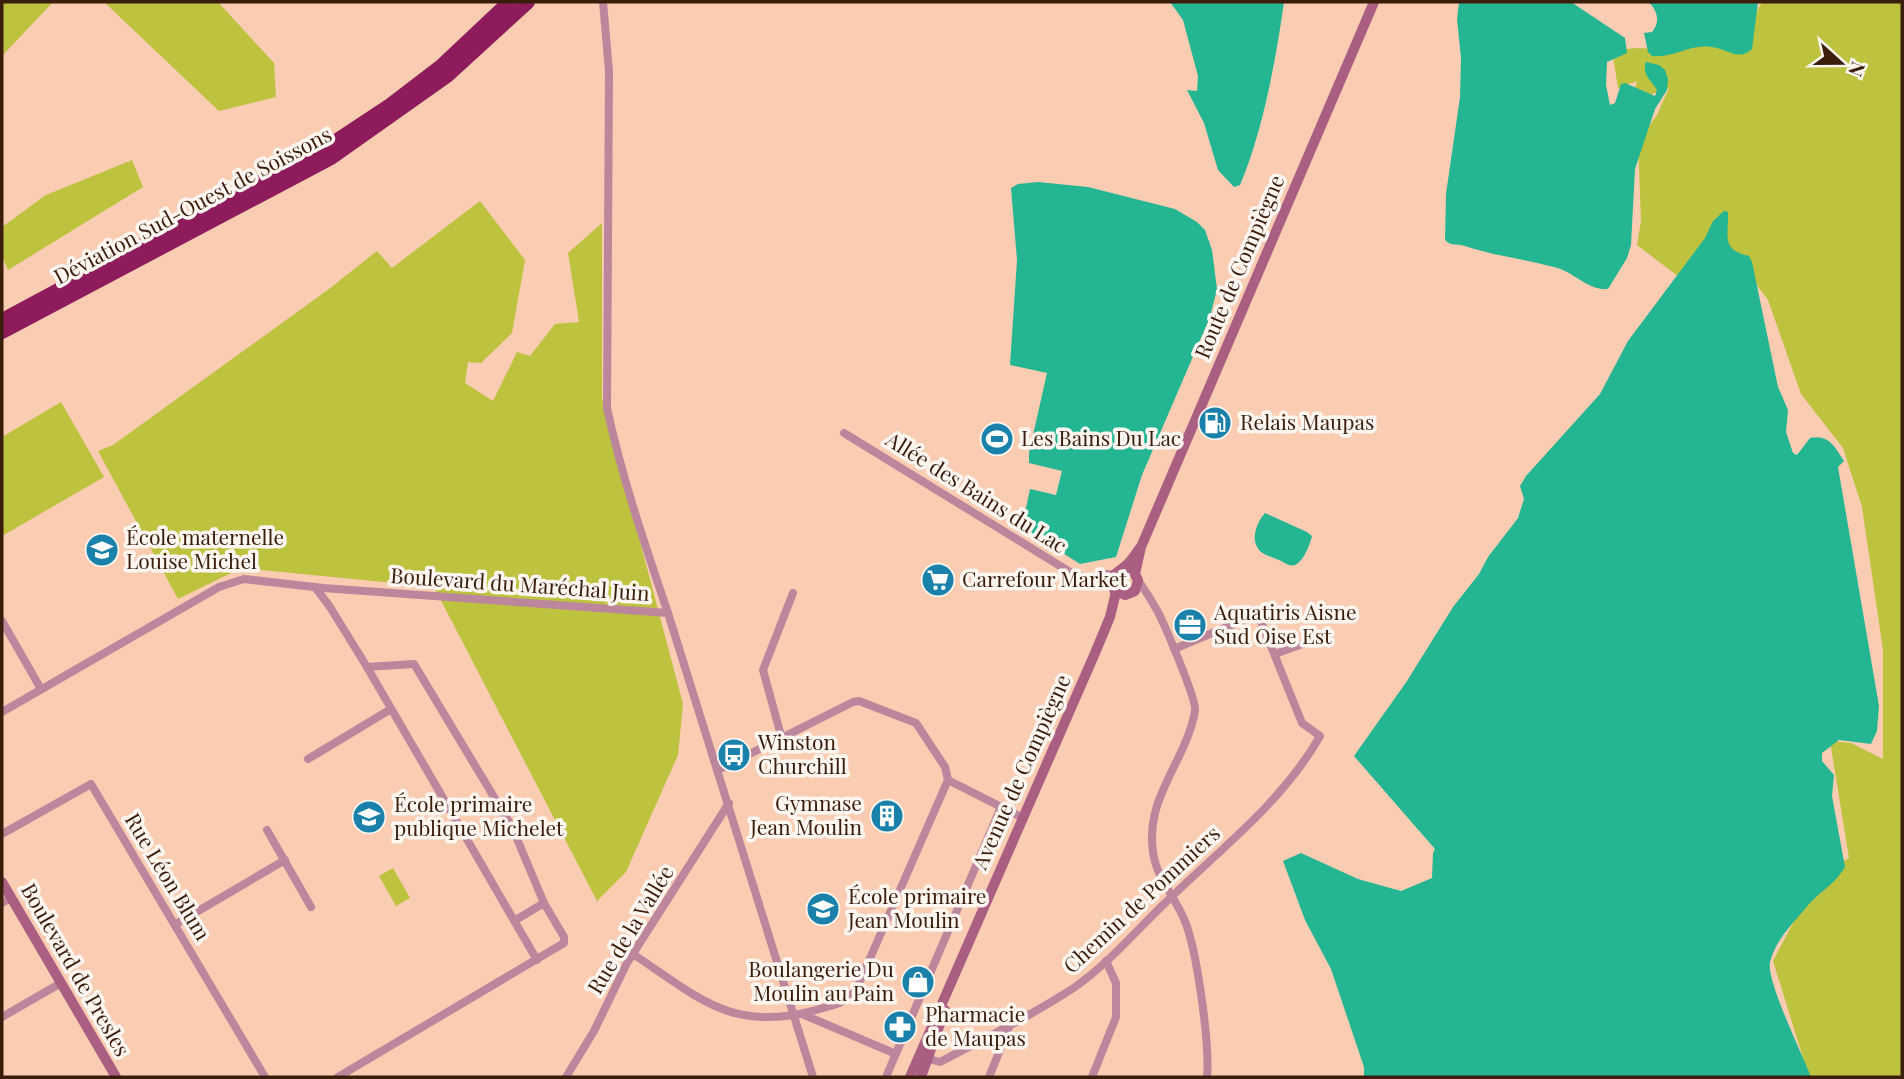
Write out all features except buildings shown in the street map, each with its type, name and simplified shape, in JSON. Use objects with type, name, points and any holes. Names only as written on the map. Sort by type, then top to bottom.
[{"type":"highway","name":"Déviation Sud-Ouest de Soissons","points":[[2,320],[331,144],[390,105],[441,66],[509,2]]},
{"type":"highway","name":"Déviation Sud-Ouest de Soissons","points":[[2,332],[331,158],[447,76],[528,2]]},
{"type":"main road","name":"Route de Compiègne","points":[[1141,547],[1374,2]]},
{"type":"main road","points":[[1118,571],[1141,547]]},
{"type":"main road","points":[[1137,577],[1141,547]]},
{"type":"main road","points":[[1118,571],[1130,570],[1137,577]]},
{"type":"main road","points":[[1118,571],[1121,592]]},
{"type":"main road","name":"Avenue de Compiègne","points":[[921,1077],[924,1057],[969,942],[1121,592],[1137,588],[1137,577]]},
{"type":"main road","name":"Boulevard de Presles","points":[[2,882],[6,900],[61,983],[116,1077]]},
{"type":"main road","name":"Avenue de Compiègne","points":[[910,1077],[924,1057]]},
{"type":"street","points":[[603,2],[609,71],[607,408],[635,516],[668,613]]},
{"type":"street","name":"Allée des Bains du Lac","points":[[845,433],[1070,572],[1152,603]]},
{"type":"street","points":[[1091,578],[1118,571]]},
{"type":"street","points":[[1137,577],[1158,610],[1196,707],[1187,739],[1157,800],[1153,853],[1171,897],[1184,919],[1191,942],[1207,1052],[1207,1077]]},
{"type":"street","name":"Boulevard du Maréchal Juin","points":[[2,712],[219,587],[244,579],[315,587],[668,613],[798,1015],[813,1077]]},
{"type":"street","points":[[315,587],[367,667],[537,960]]},
{"type":"street","points":[[782,739],[763,670],[793,593]]},
{"type":"street","points":[[1174,649],[1258,614],[1275,654],[1322,637]]},
{"type":"street","points":[[2,621],[41,690]]},
{"type":"street","name":"Chemin de Pommiers","points":[[924,1057],[940,1062],[1076,986],[1233,841],[1268,804],[1320,736],[1302,723],[1275,654]]},
{"type":"street","points":[[338,1077],[564,943],[564,937],[544,903],[512,827],[414,664],[367,667]]},
{"type":"street","points":[[632,954],[724,1010],[750,1018],[798,1015],[846,1001],[857,988],[948,780],[944,766],[916,723],[859,701],[718,770]]},
{"type":"street","points":[[308,759],[391,709]]},
{"type":"street","points":[[948,780],[1023,818]]},
{"type":"street","name":"Rue Léon Blum","points":[[2,834],[91,784],[265,1077]]},
{"type":"street","name":"Rue de la Vallée","points":[[566,1077],[594,1031],[632,954],[729,803]]},
{"type":"street","points":[[886,1077],[1001,807]]},
{"type":"street","points":[[267,830],[311,907]]},
{"type":"street","points":[[176,924],[285,860]]},
{"type":"street","points":[[514,921],[544,903]]},
{"type":"street","points":[[1092,1077],[1116,1017],[1116,984],[1106,961]]},
{"type":"street","points":[[2,1017],[61,983]]},
{"type":"street","points":[[798,1015],[896,1054]]},
{"type":"street","points":[[989,1077],[1010,1025]]},
{"type":"shaded area","points":[[2,2],[53,2],[2,56]]},
{"type":"shaded area","points":[[104,2],[218,2],[274,63],[276,97],[219,111]]},
{"type":"shaded area","points":[[1762,2],[1902,2],[1902,1077],[1809,1077],[1773,961],[1818,875],[1849,858],[1830,741],[1851,743],[1883,759],[1883,650],[1862,507],[1843,448],[1801,394],[1768,300],[1717,232],[1679,277],[1637,245],[1641,221],[1638,142],[1657,115],[1669,88],[1632,101],[1637,81],[1618,88],[1612,50],[1670,50],[1743,36]]},
{"type":"shaded area","points":[[132,160],[143,187],[8,270],[2,256],[2,227],[46,195]]},
{"type":"shaded area","points":[[480,201],[525,260],[512,333],[481,363],[468,362],[465,383],[493,401],[517,352],[530,356],[555,324],[579,322],[568,253],[602,223],[602,398],[683,704],[678,755],[626,872],[597,901],[434,587],[241,568],[178,599],[98,451],[113,445],[329,289],[377,251],[392,268]]},
{"type":"shaded area","points":[[61,402],[104,477],[2,536],[2,437]]},
{"type":"shaded area","points":[[393,868],[410,898],[396,906],[379,876]]},
{"type":"water","points":[[1170,2],[1284,2],[1262,118],[1240,185],[1234,187],[1218,170],[1204,123],[1187,90],[1197,91],[1198,76],[1183,20]]},
{"type":"water","points":[[1459,2],[1571,2],[1625,38],[1627,53],[1607,62],[1606,85],[1610,105],[1615,103],[1621,84],[1625,83],[1655,96],[1657,90],[1646,74],[1646,62],[1659,65],[1665,70],[1667,90],[1655,109],[1635,169],[1631,245],[1627,258],[1608,289],[1594,287],[1561,269],[1452,244],[1445,240],[1446,194],[1460,97],[1461,58],[1457,19]]},
{"type":"water","points":[[1649,2],[1758,2],[1752,49],[1747,53],[1737,54],[1703,47],[1652,56],[1648,52],[1644,33],[1652,32],[1657,20]]},
{"type":"water","points":[[1038,182],[1088,187],[1175,209],[1197,222],[1205,230],[1212,250],[1217,289],[1210,317],[1142,475],[1116,557],[1080,564],[1022,527],[1030,489],[1056,495],[1062,471],[1029,463],[1047,373],[1010,365],[1017,260],[1011,188],[1018,184]]},
{"type":"water","points":[[1724,211],[1728,212],[1727,234],[1730,246],[1749,256],[1752,262],[1778,387],[1788,410],[1786,432],[1793,453],[1797,455],[1810,438],[1817,437],[1831,443],[1844,461],[1838,467],[1879,706],[1877,731],[1871,744],[1839,740],[1822,753],[1822,761],[1834,775],[1832,796],[1845,867],[1789,927],[1770,962],[1779,1001],[1811,1077],[1364,1077],[1364,1067],[1331,969],[1305,920],[1283,861],[1301,853],[1358,879],[1401,891],[1432,878],[1435,849],[1354,756],[1407,681],[1453,607],[1518,518],[1524,499],[1520,486],[1526,476],[1600,394],[1628,341],[1705,238],[1713,221]]},
{"type":"water","points":[[1265,513],[1312,536],[1304,556],[1295,565],[1265,555],[1256,546],[1256,531]]},
{"type":"place","name":"Relais Maupas","points":[[1215,423]]},
{"type":"place","name":"Les Bains Du Lac","points":[[997,439]]},
{"type":"place","name":"École maternelle Louise Michel","points":[[102,550]]},
{"type":"place","name":"Carrefour Market","points":[[938,580]]},
{"type":"place","name":"Aquatiris Aisne Sud Oise Est","points":[[1190,625]]},
{"type":"place","name":"Winston Churchill","points":[[734,755]]},
{"type":"place","name":"Gymnase Jean Moulin","points":[[887,816]]},
{"type":"place","name":"École primaire publique Michelet","points":[[369,817]]},
{"type":"place","name":"École primaire Jean Moulin","points":[[823,909]]},
{"type":"place","name":"Boulangerie Du Moulin au Pain","points":[[918,982]]},
{"type":"place","name":"Pharmacie de Maupas","points":[[900,1027]]}]
